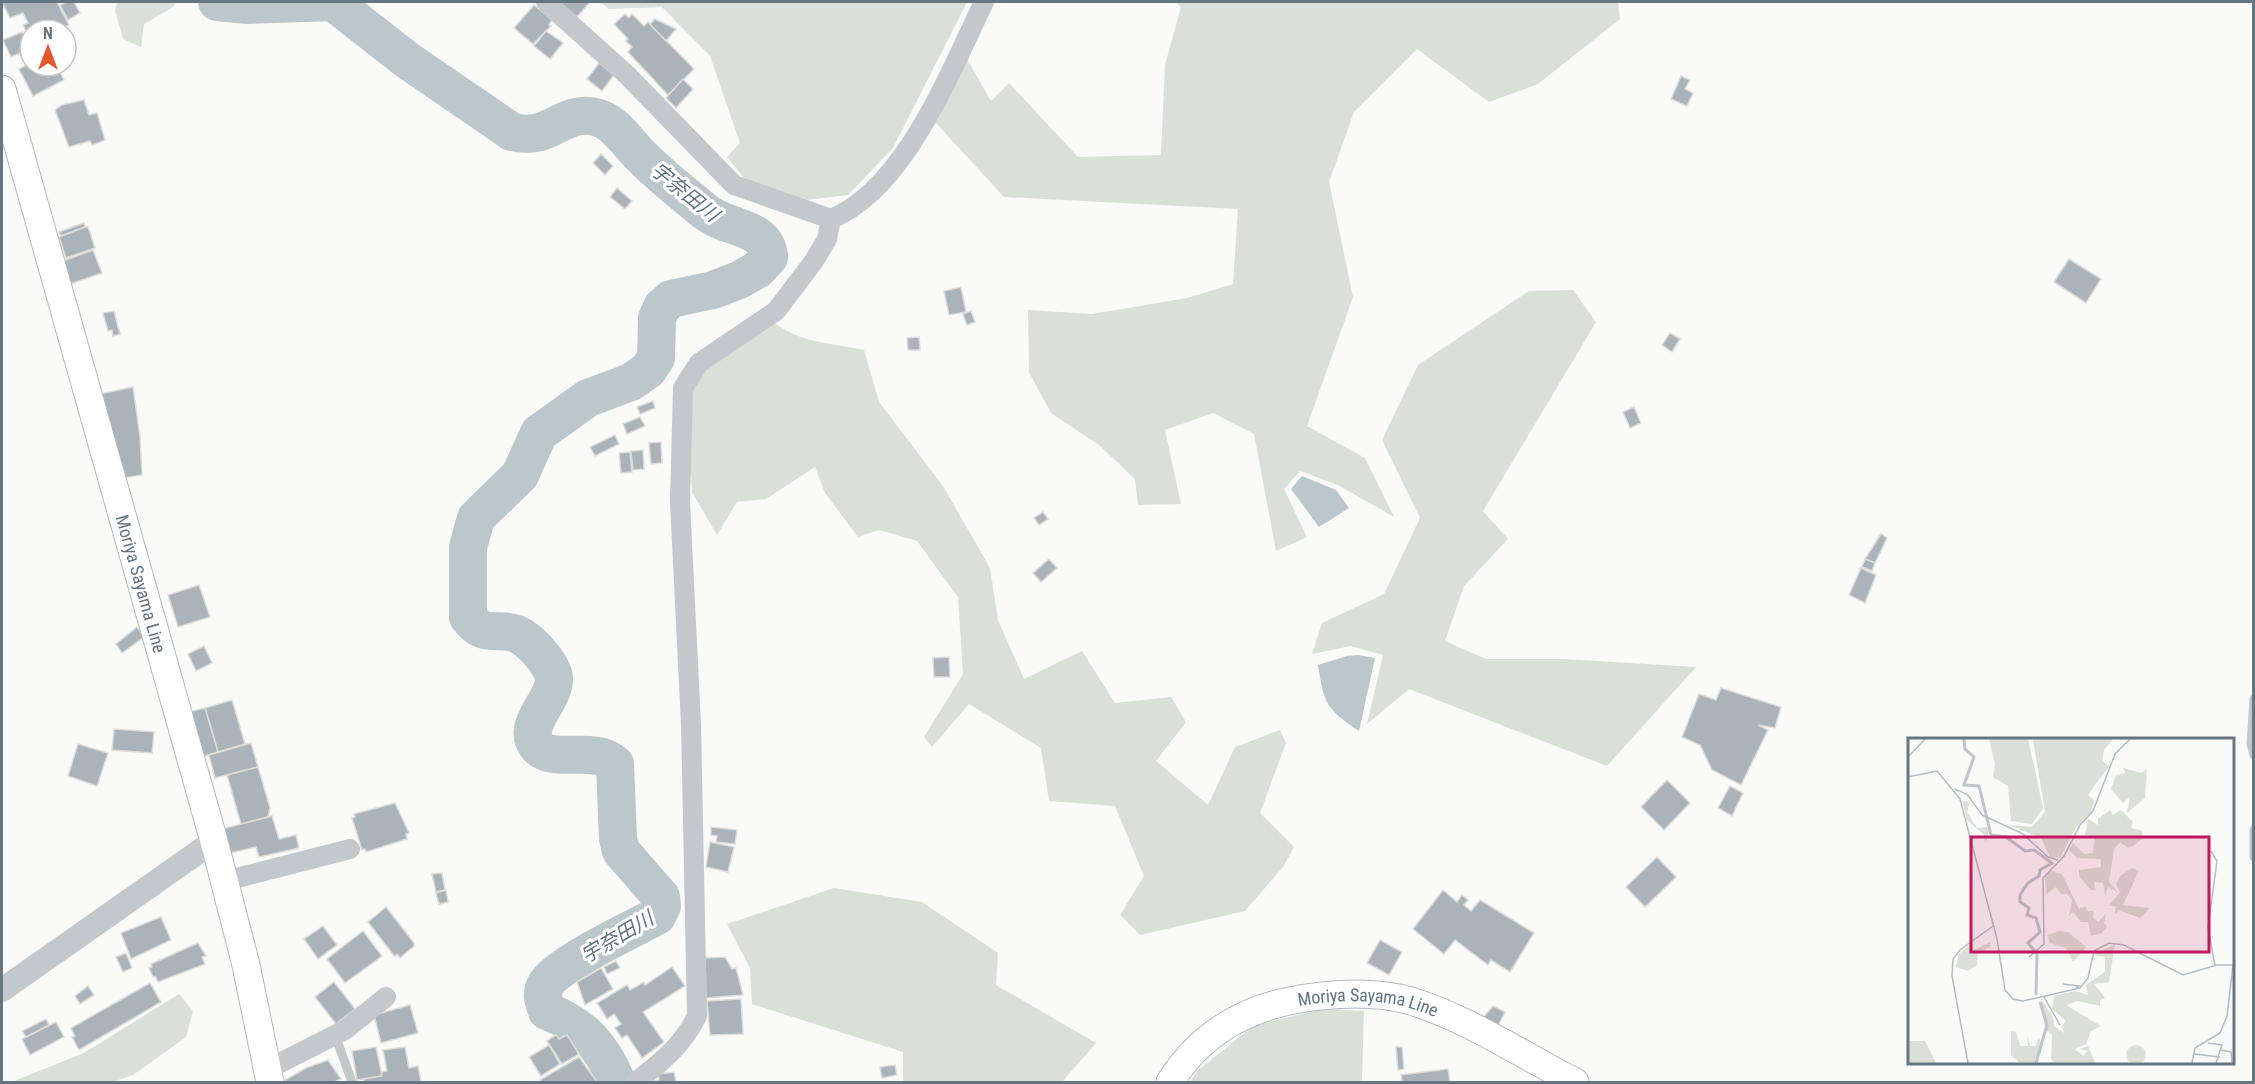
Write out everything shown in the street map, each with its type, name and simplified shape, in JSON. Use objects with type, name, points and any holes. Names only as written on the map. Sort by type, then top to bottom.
[{"type":"main road","name":"Moriya Sayama Line","points":[[2,89],[214,840],[269,1076]]},
{"type":"main road","name":"Moriya Sayama Line","points":[[1170,1083],[1203,1043],[1238,1018],[1283,1004],[1359,994],[1392,996],[1457,1020],[1575,1083]]},
{"type":"street","points":[[546,2],[627,75],[734,185],[831,219],[845,213],[886,180],[914,142],[984,2]]},
{"type":"street","points":[[635,1083],[670,1056],[688,1035],[697,1016],[691,724],[680,502],[683,388],[690,373],[699,363],[776,311],[814,261],[827,239],[831,219]]},
{"type":"street","points":[[2,990],[214,840]]},
{"type":"street","points":[[225,881],[350,849]]},
{"type":"street","points":[[269,1076],[335,1035],[386,997]]},
{"type":"lane","points":[[2253,699],[2251,744],[2253,755]]},
{"type":"lane","points":[[2253,830],[2253,857]]},
{"type":"lane","points":[[335,1035],[352,1083]]},
{"type":"shaded area","points":[[117,2],[176,2],[173,7],[144,24],[141,47],[123,39],[115,11]]},
{"type":"shaded area","points":[[600,2],[967,2],[893,148],[848,195],[797,201],[748,183],[727,157],[740,143],[710,56],[662,7],[609,9]]},
{"type":"shaded area","points":[[1176,2],[1618,2],[1620,19],[1538,84],[1489,102],[1417,49],[1354,112],[1329,182],[1353,297],[1307,426],[1365,458],[1394,517],[1338,485],[1300,471],[1284,489],[1307,537],[1276,551],[1254,434],[1213,413],[1165,430],[1181,504],[1138,505],[1135,479],[1099,445],[1051,413],[1029,372],[1028,310],[1092,314],[1187,298],[1233,284],[1238,209],[1004,197],[935,122],[967,59],[991,101],[1009,83],[1078,157],[1161,155],[1165,65],[1181,7]]},
{"type":"shaded area","points":[[1573,290],[1596,322],[1483,511],[1508,539],[1464,586],[1445,641],[1486,659],[1564,659],[1696,667],[1607,766],[1409,689],[1367,724],[1383,655],[1351,646],[1312,654],[1322,623],[1384,594],[1420,518],[1382,440],[1418,365],[1529,291]]},
{"type":"shaded area","points":[[771,320],[781,328],[803,338],[864,350],[879,402],[943,486],[990,568],[998,620],[1024,679],[1082,651],[1115,703],[1171,697],[1186,722],[1156,761],[1208,805],[1235,747],[1280,730],[1286,743],[1260,813],[1294,847],[1283,867],[1245,911],[1140,935],[1120,915],[1144,876],[1115,806],[1049,801],[1041,748],[969,704],[932,747],[924,737],[963,674],[958,597],[917,541],[879,530],[858,537],[825,493],[815,467],[766,499],[737,502],[717,535],[692,492],[687,407],[691,386],[706,365]]},
{"type":"shaded area","points":[[1302,476],[1336,490],[1349,508],[1319,527],[1291,489]]},
{"type":"shaded area","points":[[1358,655],[1375,658],[1359,731],[1333,711],[1328,704],[1322,689],[1318,665]]},
{"type":"shaded area","points":[[834,888],[922,902],[998,953],[996,985],[1096,1043],[1062,1082],[903,1082],[903,1052],[752,1004],[750,968],[727,924]]},
{"type":"shaded area","points":[[179,994],[193,1011],[186,1037],[133,1075],[112,1082],[12,1082],[84,1053]]},
{"type":"shaded area","points":[[1323,1009],[1364,1011],[1362,1082],[1190,1082],[1196,1072],[1253,1026]]},
{"type":"building","points":[[2,2],[57,2],[65,18],[26,18],[23,13],[10,18]]},
{"type":"building","points":[[74,2],[80,13],[67,18],[60,5]]},
{"type":"building","points":[[558,2],[590,2],[577,17]]},
{"type":"building","points":[[534,5],[552,20],[549,25],[551,26],[533,44],[514,28]]},
{"type":"building","points":[[625,14],[629,18],[632,14],[644,26],[648,22],[694,69],[668,95],[628,52],[632,47],[626,41],[628,39],[614,24]]},
{"type":"building","points":[[655,19],[676,29],[666,41],[650,24]]},
{"type":"building","points":[[546,31],[563,43],[550,59],[534,46]]},
{"type":"building","points":[[18,34],[18,54],[11,57],[3,40]]},
{"type":"building","points":[[599,63],[614,75],[602,91],[587,79]]},
{"type":"building","points":[[1681,76],[1690,80],[1685,89],[1693,93],[1687,106],[1671,99]]},
{"type":"building","points":[[24,78],[63,78],[64,80],[33,96]]},
{"type":"building","points":[[683,79],[693,89],[676,108],[666,98]]},
{"type":"building","points":[[84,100],[89,115],[97,113],[105,140],[92,145],[90,141],[69,147],[55,110],[62,105]]},
{"type":"building","points":[[601,154],[613,166],[605,175],[593,163]]},
{"type":"building","points":[[617,188],[632,201],[625,209],[610,197]]},
{"type":"building","points":[[84,223],[85,227],[61,236],[59,232]]},
{"type":"building","points":[[88,227],[95,248],[66,258],[59,237]]},
{"type":"building","points":[[93,250],[102,273],[70,284],[63,261]]},
{"type":"building","points":[[2069,259],[2101,279],[2086,303],[2054,282]]},
{"type":"building","points":[[961,287],[966,312],[949,315],[944,291]]},
{"type":"building","points":[[114,311],[120,334],[113,336],[112,330],[108,331],[103,313]]},
{"type":"building","points":[[971,311],[975,322],[967,325],[963,314]]},
{"type":"building","points":[[1670,333],[1680,339],[1672,352],[1662,345]]},
{"type":"building","points":[[919,337],[920,350],[908,350],[907,338]]},
{"type":"building","points":[[133,387],[140,437],[142,475],[122,478],[100,394]]},
{"type":"building","points":[[653,401],[655,408],[640,414],[637,407]]},
{"type":"building","points":[[1634,407],[1641,423],[1630,428],[1623,412]]},
{"type":"building","points":[[640,417],[645,426],[627,434],[623,424]]},
{"type":"building","points":[[615,435],[619,444],[595,456],[590,447]]},
{"type":"building","points":[[661,442],[662,463],[651,464],[649,443]]},
{"type":"building","points":[[643,450],[644,469],[633,470],[631,451]]},
{"type":"building","points":[[630,452],[632,472],[621,473],[619,453]]},
{"type":"building","points":[[1043,512],[1048,519],[1039,525],[1034,518]]},
{"type":"building","points":[[1881,534],[1887,538],[1875,563],[1865,559]]},
{"type":"building","points":[[1049,559],[1057,568],[1041,582],[1033,573]]},
{"type":"building","points":[[1865,559],[1875,563],[1872,571],[1862,567]]},
{"type":"building","points":[[1861,568],[1876,575],[1865,603],[1849,595]]},
{"type":"building","points":[[199,585],[210,617],[178,627],[168,595]]},
{"type":"building","points":[[137,627],[144,637],[122,653],[116,644]]},
{"type":"building","points":[[204,646],[212,663],[196,671],[188,654]]},
{"type":"building","points":[[949,657],[950,677],[934,677],[933,658]]},
{"type":"building","points":[[1721,688],[1781,707],[1775,728],[1758,725],[1768,730],[1741,785],[1712,770],[1700,745],[1682,737],[1699,694],[1716,700]]},
{"type":"building","points":[[232,700],[245,744],[218,752],[205,708]]},
{"type":"building","points":[[205,708],[218,752],[201,757],[188,712]]},
{"type":"building","points":[[114,729],[154,732],[152,753],[112,750]]},
{"type":"building","points":[[251,743],[258,767],[215,778],[209,755]]},
{"type":"building","points":[[78,744],[108,753],[97,786],[68,776]]},
{"type":"building","points":[[258,767],[270,808],[268,817],[241,824],[227,775]]},
{"type":"building","points":[[1667,780],[1690,803],[1664,830],[1641,807]]},
{"type":"building","points":[[1730,786],[1743,793],[1732,816],[1718,808]]},
{"type":"building","points":[[395,803],[409,833],[406,834],[407,839],[366,852],[365,849],[362,850],[352,818],[355,817],[354,814]]},
{"type":"building","points":[[272,816],[279,839],[296,835],[299,848],[259,857],[256,847],[230,853],[222,829]]},
{"type":"building","points":[[711,827],[737,830],[735,844],[716,842],[717,836],[711,835]]},
{"type":"building","points":[[710,842],[734,847],[728,872],[706,867]]},
{"type":"building","points":[[1657,857],[1676,877],[1645,907],[1626,887]]},
{"type":"building","points":[[442,873],[445,890],[436,892],[432,874]]},
{"type":"building","points":[[446,890],[448,902],[439,904],[436,893]]},
{"type":"building","points":[[1443,890],[1457,902],[1462,895],[1468,900],[1464,905],[1471,911],[1480,900],[1534,933],[1510,972],[1491,960],[1488,965],[1455,940],[1444,954],[1413,929]]},
{"type":"building","points":[[386,907],[414,943],[414,946],[400,958],[397,954],[395,957],[368,922]]},
{"type":"building","points":[[161,917],[171,940],[131,959],[121,933]]},
{"type":"building","points":[[323,926],[337,945],[318,959],[304,939]]},
{"type":"building","points":[[363,931],[382,956],[345,983],[327,959]]},
{"type":"building","points":[[1380,940],[1402,952],[1389,975],[1367,963]]},
{"type":"building","points":[[198,943],[206,956],[202,957],[205,964],[158,982],[155,976],[153,977],[149,968],[152,967],[151,964]]},
{"type":"building","points":[[126,953],[132,968],[123,972],[116,957]]},
{"type":"building","points":[[725,957],[732,969],[736,968],[743,995],[706,998],[705,958]]},
{"type":"building","points":[[616,961],[620,968],[607,974],[604,967]]},
{"type":"building","points":[[672,967],[685,986],[643,1012],[664,1042],[642,1058],[627,1035],[622,1038],[615,1028],[621,1024],[614,1014],[607,1019],[597,1003],[627,985],[630,990],[644,982],[645,985]]},
{"type":"building","points":[[601,968],[613,989],[585,1005],[577,982]]},
{"type":"building","points":[[334,982],[355,1009],[336,1024],[315,997]]},
{"type":"building","points":[[150,983],[161,1002],[79,1050],[72,1037],[75,1036],[71,1028]]},
{"type":"building","points":[[88,986],[94,995],[80,1004],[75,996]]},
{"type":"building","points":[[741,999],[743,1034],[710,1035],[707,1001]]},
{"type":"building","points":[[410,1005],[418,1033],[381,1043],[374,1015]]},
{"type":"building","points":[[1493,1006],[1505,1012],[1497,1028],[1481,1020]]},
{"type":"building","points":[[46,1019],[49,1025],[26,1037],[22,1031]]},
{"type":"building","points":[[56,1022],[64,1037],[30,1055],[22,1039]]},
{"type":"building","points":[[556,1035],[559,1039],[567,1035],[579,1054],[562,1064],[547,1041]]},
{"type":"building","points":[[549,1045],[560,1064],[541,1076],[529,1057]]},
{"type":"building","points":[[376,1047],[382,1076],[357,1080],[352,1051]]},
{"type":"building","points":[[405,1047],[409,1068],[418,1066],[421,1082],[364,1082],[364,1079],[382,1076],[381,1072],[387,1071],[383,1050]]},
{"type":"building","points":[[1396,1047],[1402,1047],[1404,1069],[1398,1070]]},
{"type":"building","points":[[579,1057],[597,1082],[542,1082],[540,1080]]},
{"type":"building","points":[[328,1060],[341,1079],[334,1082],[286,1082],[285,1080],[306,1068]]},
{"type":"building","points":[[895,1065],[897,1075],[882,1078],[880,1067]]},
{"type":"building","points":[[1448,1069],[1450,1082],[1402,1082],[1401,1075]]},
{"type":"building","points":[[674,1072],[676,1082],[649,1082],[659,1080],[659,1074]]},
{"type":"waterway","name":"宇奈田川","points":[[217,2],[247,5],[333,2],[407,60],[512,132],[526,134],[538,132],[576,117],[586,116],[606,121],[650,165],[703,210],[753,233],[767,247],[769,257],[757,270],[713,290],[671,299],[662,307],[657,318],[656,358],[648,370],[631,382],[588,398],[539,433],[520,475],[476,518],[468,547],[468,617],[480,628],[510,632],[527,640],[552,671],[554,680],[552,690],[536,719],[533,738],[538,747],[545,752],[596,756],[615,764],[618,839],[621,851],[661,897],[662,906],[657,916],[565,966],[546,984],[543,991],[547,1011],[571,1023],[590,1039],[605,1058],[617,1082]]}]
